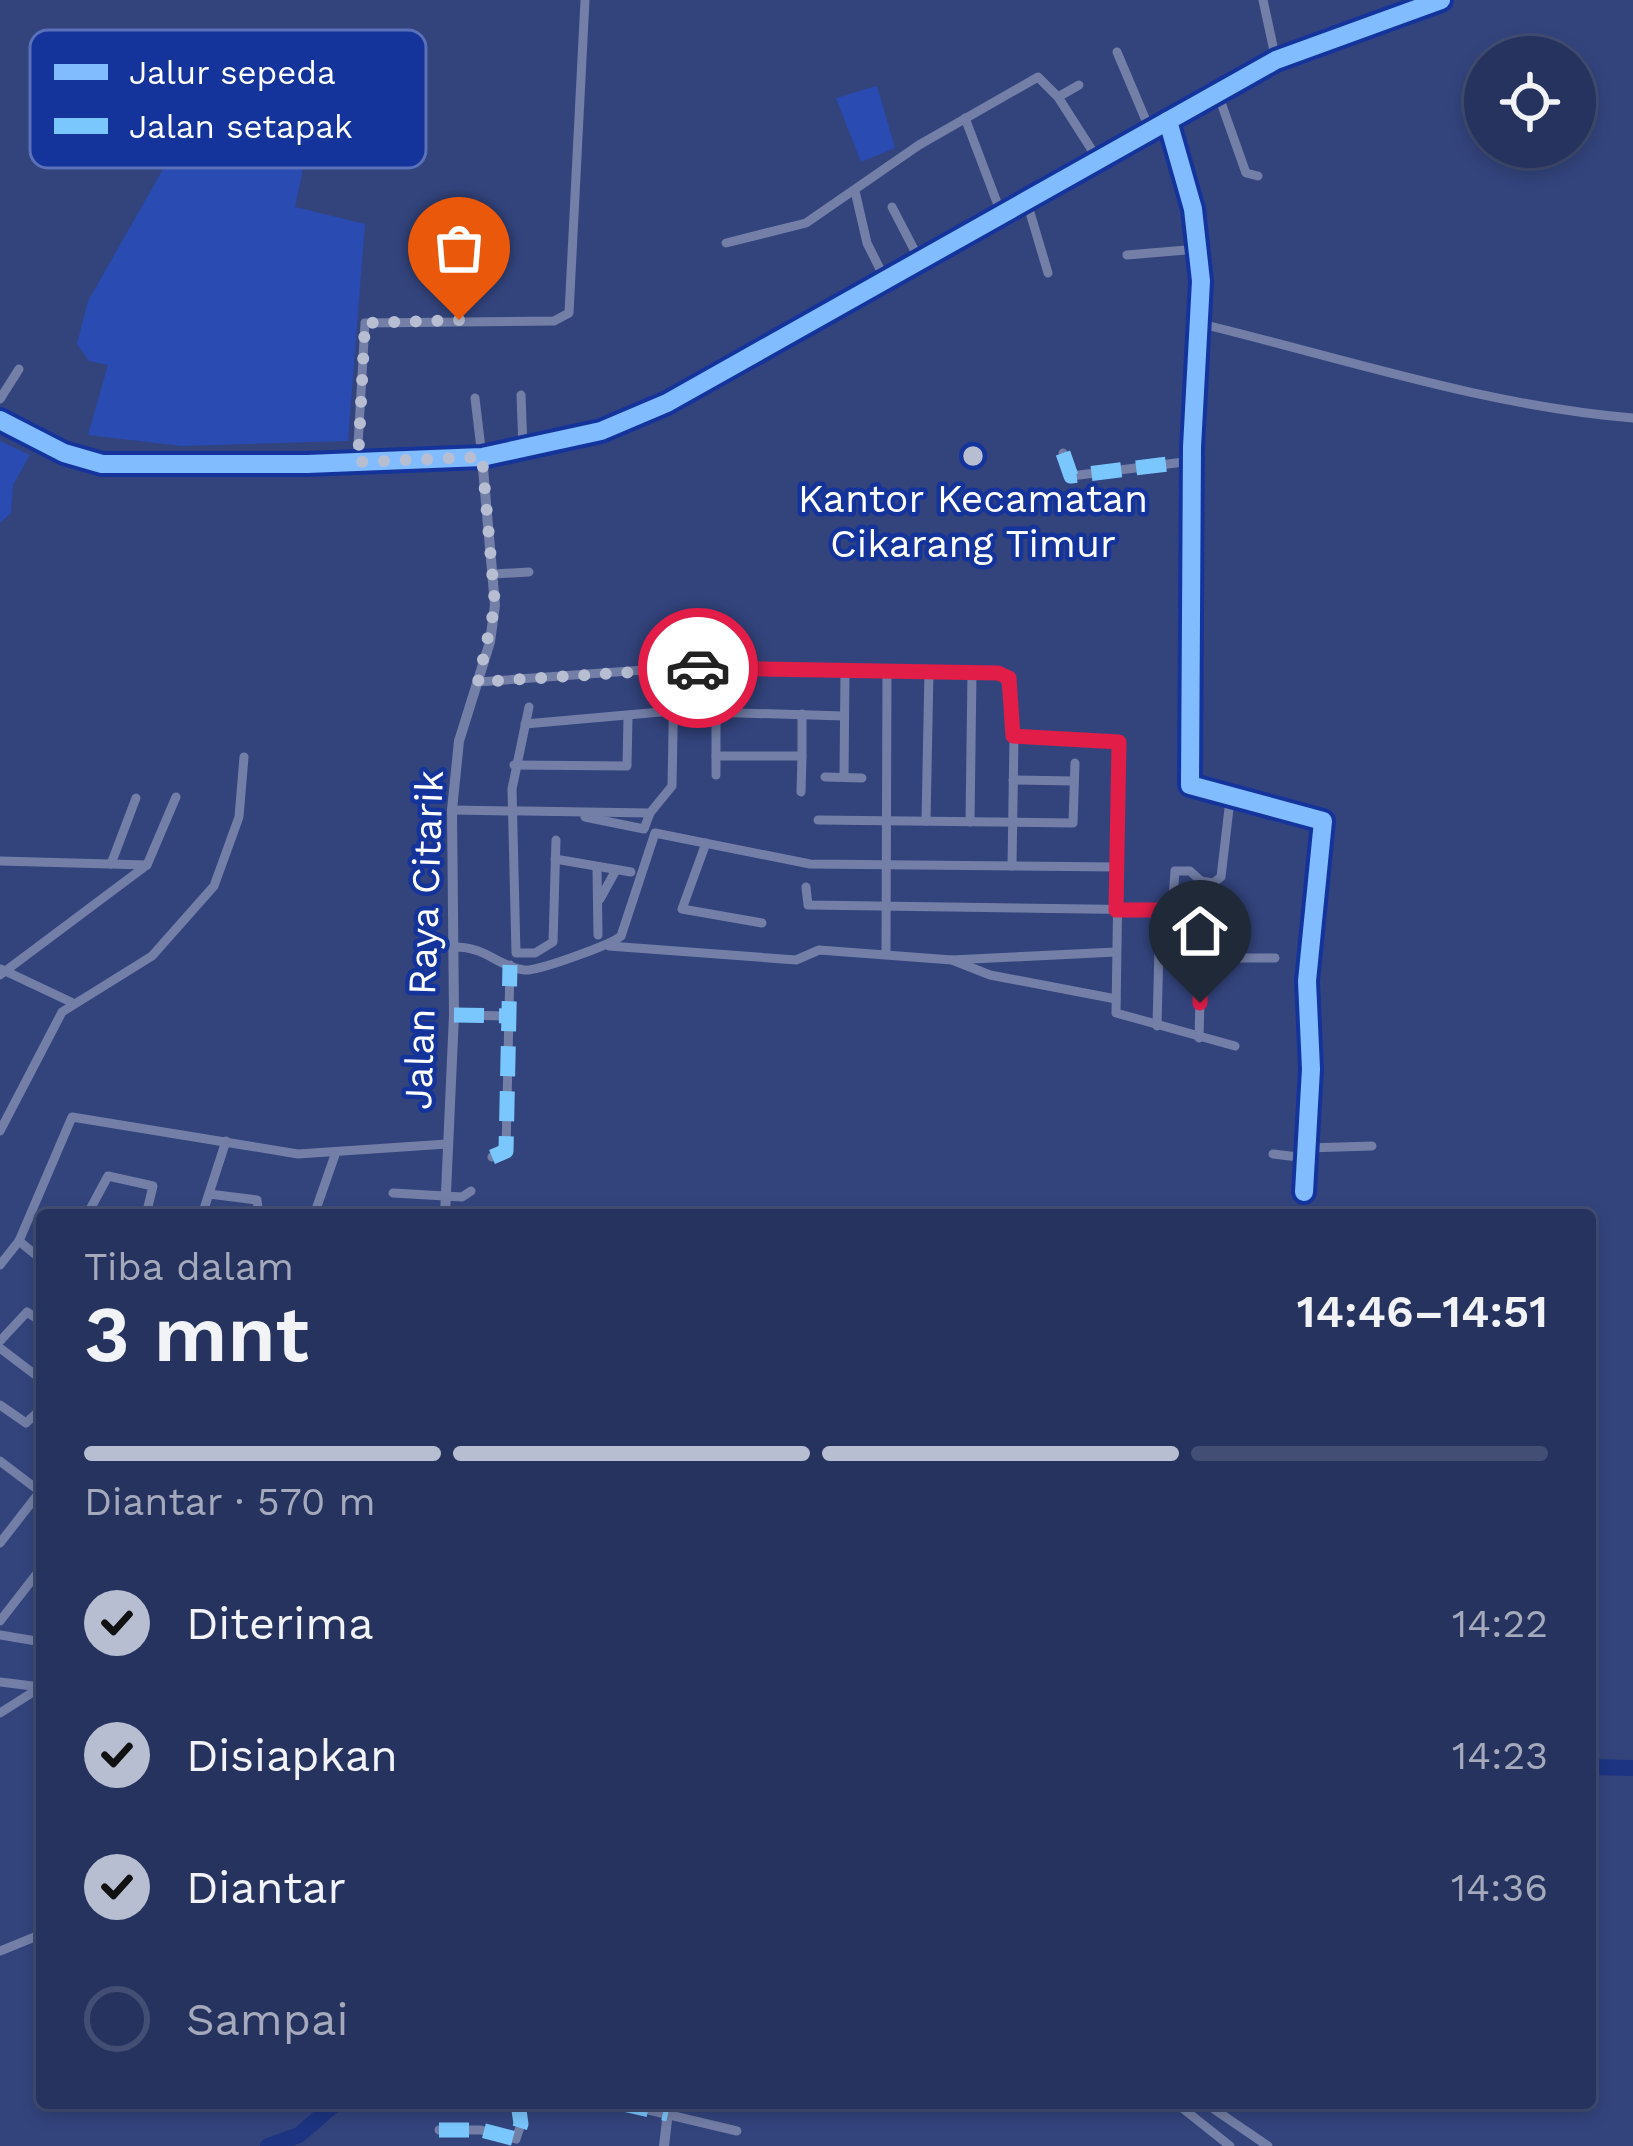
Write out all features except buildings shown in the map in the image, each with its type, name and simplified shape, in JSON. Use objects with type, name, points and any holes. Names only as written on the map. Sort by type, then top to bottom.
[{"type":"street","points":[[358,462],[365,323],[560,320],[568,313],[585,0]]},
{"type":"street","points":[[1263,0],[1276,60]]},
{"type":"street","points":[[0,420],[64,453],[102,464],[482,457],[601,431],[648,412],[1276,60],[1441,0]]},
{"type":"street","points":[[1117,52],[1150,130]]},
{"type":"street","points":[[726,243],[806,223],[965,118],[1038,77],[1058,97],[1097,158]]},
{"type":"street","points":[[1058,97],[1079,85]]},
{"type":"street","points":[[1218,94],[1238,163],[1246,173],[1258,176]]},
{"type":"street","points":[[965,118],[1001,213]]},
{"type":"street","points":[[1168,121],[1184,168],[1198,249],[1202,324],[1192,461],[1189,674],[1195,731],[1190,781],[1194,789],[1230,800],[1323,821],[1307,982],[1304,1192]]},
{"type":"street","points":[[855,191],[867,243],[885,279]]},
{"type":"street","points":[[1026,199],[1048,273]]},
{"type":"street","points":[[892,207],[919,259]]},
{"type":"street","points":[[1127,255],[1198,249]]},
{"type":"street","points":[[1202,324],[1445,384],[1492,401],[1633,418]]},
{"type":"street","points":[[0,399],[20,369]]},
{"type":"street","points":[[521,395],[523,449]]},
{"type":"street","points":[[475,398],[482,457]]},
{"type":"street","points":[[1063,453],[1072,476],[1192,461]]},
{"type":"street","name":"Jalan Raya Citarik","points":[[445,1209],[454,1015],[452,810],[459,741],[495,605],[482,457]]},
{"type":"street","points":[[494,574],[529,572]]},
{"type":"street","points":[[478,682],[672,668],[972,672],[1009,678],[1012,866]]},
{"type":"street","points":[[844,777],[845,671]]},
{"type":"street","points":[[926,821],[929,671]]},
{"type":"street","points":[[886,951],[882,908],[887,672]]},
{"type":"street","points":[[970,822],[972,672]]},
{"type":"street","points":[[452,810],[650,813],[672,786],[674,679]]},
{"type":"street","points":[[530,707],[514,766],[512,944],[517,953],[536,953],[553,942],[556,840]]},
{"type":"street","points":[[525,724],[672,712],[844,716]]},
{"type":"street","points":[[716,712],[716,775]]},
{"type":"street","points":[[802,714],[802,792]]},
{"type":"street","points":[[514,766],[627,766],[628,718]]},
{"type":"street","points":[[1013,736],[1119,742],[1116,1014],[1235,1046]]},
{"type":"street","points":[[716,756],[802,756]]},
{"type":"street","points":[[0,1131],[3,1116],[48,1030],[71,1002],[152,956],[205,900],[229,854],[244,757]]},
{"type":"street","points":[[818,820],[1073,823],[1075,763]]},
{"type":"street","points":[[825,777],[862,778]]},
{"type":"street","points":[[1013,780],[1074,781]]},
{"type":"street","points":[[1,971],[147,866],[176,797]]},
{"type":"street","points":[[112,864],[136,798]]},
{"type":"street","points":[[1157,1026],[1166,912],[1175,871],[1190,872],[1201,880],[1217,882],[1221,877],[1230,800]]},
{"type":"street","points":[[454,947],[485,949],[510,965],[532,970],[608,946],[621,936],[650,836],[661,832],[810,864],[1117,867]]},
{"type":"street","points":[[706,843],[682,909],[762,923]]},
{"type":"street","points":[[555,859],[632,872]]},
{"type":"street","points":[[0,861],[147,866]]},
{"type":"street","points":[[597,868],[598,935]]},
{"type":"street","points":[[597,904],[616,869]]},
{"type":"street","points":[[1196,918],[1201,880]]},
{"type":"street","points":[[806,887],[808,904],[1116,910],[1196,918],[1202,924],[1199,1038]]},
{"type":"street","points":[[608,946],[796,961],[819,950],[886,951],[952,960],[1116,952]]},
{"type":"street","points":[[1201,968],[1231,958],[1275,958]]},
{"type":"street","points":[[952,960],[990,975],[1116,999]]},
{"type":"street","points":[[492,1156],[507,1149],[510,965]]},
{"type":"street","points":[[1,971],[71,1002]]},
{"type":"street","points":[[454,1015],[509,1016]]},
{"type":"street","points":[[0,1265],[19,1241],[72,1117],[298,1154],[447,1144]]},
{"type":"street","points":[[204,1209],[226,1141]]},
{"type":"street","points":[[1273,1154],[1372,1146]]},
{"type":"street","points":[[316,1209],[336,1152]]},
{"type":"street","points":[[90,1209],[108,1176],[153,1186],[147,1209]]},
{"type":"street","points":[[393,1193],[445,1197],[471,1191]]},
{"type":"street","points":[[208,1195],[256,1200],[258,1209]]},
{"type":"street","points":[[19,1241],[36,1255]]},
{"type":"street","points":[[36,1318],[27,1312],[0,1345],[36,1375]]},
{"type":"street","points":[[0,1405],[26,1423],[36,1414]]},
{"type":"street","points":[[0,1460],[36,1487]]},
{"type":"street","points":[[0,1543],[36,1497]]},
{"type":"street","points":[[0,1622],[36,1575]]},
{"type":"street","points":[[0,1636],[36,1640]]},
{"type":"street","points":[[0,1682],[36,1685]]},
{"type":"street","points":[[0,1713],[36,1689]]},
{"type":"street","points":[[0,1951],[36,1936]]},
{"type":"street","points":[[518,2109],[518,2137]]},
{"type":"street","points":[[664,2146],[668,2109],[737,2131]]},
{"type":"street","points":[[1184,2109],[1230,2146]]},
{"type":"street","points":[[1214,2109],[1268,2146]]},
{"type":"street","points":[[439,2130],[518,2137],[528,2146]]},
{"type":"shaded area","points":[[877,86],[895,148],[861,162],[836,98]]},
{"type":"shaded area","points":[[164,168],[301,168],[295,207],[365,224],[348,441],[182,446],[88,435],[108,365],[89,361],[77,344],[88,301]]},
{"type":"shaded area","points":[[0,441],[30,455],[13,485],[11,513],[0,523]]},
{"type":"waterway","points":[[1596,1767],[1633,1768]]},
{"type":"waterway","points":[[268,2146],[299,2135],[329,2109]]},
{"type":"marked path","points":[[1063,453],[1071,476],[1192,461]]},
{"type":"marked path","points":[[492,1157],[506,1151],[510,965]]},
{"type":"marked path","points":[[454,1015],[509,1016]]},
{"type":"marked path","points":[[439,2130],[481,2130],[516,2139],[519,2109]]},
{"type":"marked path","points":[[646,2109],[668,2114]]},
{"type":"cycle path","points":[[0,420],[64,453],[102,464],[307,464],[482,457],[601,431],[667,403],[1276,60],[1441,0]]},
{"type":"cycle path","points":[[1168,121],[1193,209],[1201,281],[1192,447],[1190,785],[1323,821],[1307,981],[1311,1069],[1304,1192]]},
{"type":"way so far","points":[[459,320],[365,323],[358,462],[482,457],[489,486],[495,605],[478,682],[698,668]]},
{"type":"place","name":"Kantor Kecamatan Cikarang Timur","points":[[973,456]]},
{"type":"route","points":[[698,668],[998,673],[1009,678],[1013,736],[1119,742],[1116,910],[1160,910],[1201,920],[1200,1003]]}]
